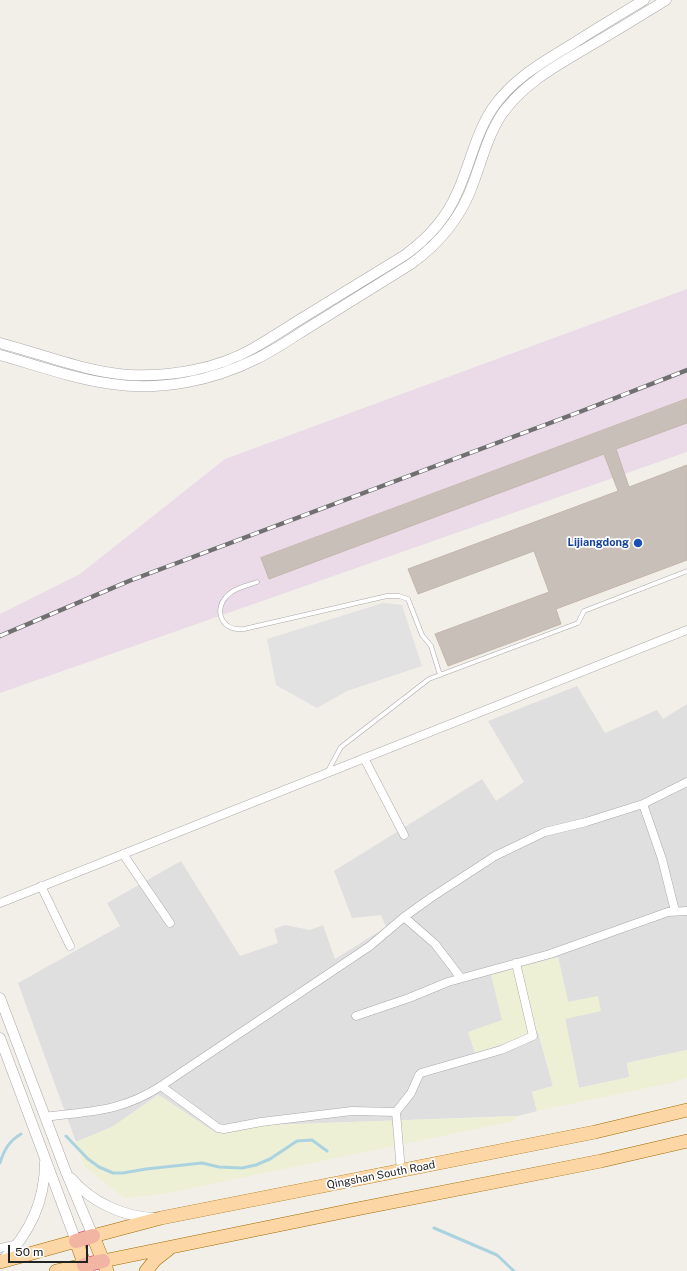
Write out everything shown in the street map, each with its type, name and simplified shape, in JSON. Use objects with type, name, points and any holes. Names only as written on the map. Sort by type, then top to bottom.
[{"type":"highway","name":"Qingshan South Road","points":[[76,1241],[93,1236]]},
{"type":"highway","points":[[85,1268],[105,1266]]},
{"type":"main road","name":"Qingshan South Road","points":[[93,1236],[161,1218],[595,1132],[687,1110]]},
{"type":"main road","points":[[93,1236],[105,1266],[172,1247],[601,1161],[687,1141]]},
{"type":"main road","points":[[0,1262],[76,1241],[85,1268],[56,1271]]},
{"type":"main road","points":[[146,1271],[155,1260],[172,1247]]},
{"type":"street","points":[[0,343],[97,370],[140,375],[191,370],[222,362],[252,349],[405,255],[426,239],[451,206],[463,180],[478,136],[493,108],[502,96],[520,78],[535,67],[644,0]]},
{"type":"street","points":[[0,355],[94,381],[128,386],[178,384],[194,381],[225,372],[257,359],[411,264],[433,247],[461,211],[471,190],[491,134],[502,115],[519,94],[546,72],[666,0]]},
{"type":"street","points":[[0,902],[687,630]]},
{"type":"street","points":[[364,758],[404,835]]},
{"type":"street","points":[[45,1117],[119,1107],[139,1099],[161,1086],[370,946],[404,917],[456,880],[495,856],[544,832],[586,822],[643,804],[687,782]]},
{"type":"street","points":[[643,804],[662,859],[674,911]]},
{"type":"street","points":[[123,854],[170,923]]},
{"type":"street","points":[[41,886],[70,946]]},
{"type":"street","points":[[356,1016],[409,998],[448,982],[550,954],[674,911],[687,911]]},
{"type":"street","points":[[404,917],[435,944],[462,978]]},
{"type":"street","points":[[400,1171],[396,1112],[411,1093],[419,1074],[421,1072],[500,1050],[533,1036],[516,963]]},
{"type":"street","points":[[0,998],[66,1172],[93,1236]]},
{"type":"street","points":[[0,1038],[76,1241]]},
{"type":"street","points":[[161,1086],[218,1128],[224,1129],[261,1122],[352,1111],[396,1112]]},
{"type":"street","points":[[0,1262],[18,1244],[31,1223],[40,1198],[45,1170],[45,1156]]},
{"type":"street","points":[[66,1172],[84,1191],[105,1205],[126,1214],[161,1218]]},
{"type":"street","points":[[0,1248],[18,1244]]},
{"type":"lane","points":[[326,773],[342,747],[429,679],[578,623],[584,611],[687,571]]},
{"type":"lane","points":[[257,582],[233,591],[223,601],[220,611],[222,621],[230,628],[234,630],[244,629],[387,596],[399,596],[408,600],[422,635],[431,646],[440,674]]},
{"type":"shaded area","points":[[687,289],[687,452],[0,693],[0,614],[80,574],[225,459]]},
{"type":"shaded area","points":[[383,603],[402,605],[422,666],[347,691],[317,708],[276,685],[267,639]]},
{"type":"shaded area","points":[[577,686],[605,733],[657,710],[663,719],[687,704],[687,1050],[627,1063],[630,1077],[579,1088],[565,1018],[601,1011],[568,1002],[558,957],[475,1053],[538,1032],[553,1086],[532,1092],[537,1111],[518,1116],[270,1125],[216,1133],[158,1095],[112,1127],[76,1142],[18,983],[120,926],[107,903],[181,861],[240,956],[278,943],[274,929],[285,925],[310,930],[323,925],[335,959],[386,927],[381,915],[352,918],[334,871],[482,779],[496,801],[524,782],[488,721]]},
{"type":"green space","points":[[558,957],[568,1002],[598,996],[601,1011],[565,1019],[579,1088],[629,1077],[627,1063],[687,1050],[687,1078],[671,1083],[537,1111],[532,1092],[553,1086],[538,1032],[475,1053],[468,1032],[502,1020],[491,975]]},
{"type":"green space","points":[[159,1095],[216,1133],[270,1125],[518,1116],[514,1121],[164,1194],[124,1198],[85,1167],[76,1142],[112,1127]]},
{"type":"building","points":[[687,399],[687,423],[616,449],[629,487],[687,465],[687,560],[556,609],[561,624],[448,666],[435,634],[549,592],[534,551],[418,594],[408,569],[618,491],[604,454],[269,579],[261,558]]},
{"type":"waterway","points":[[0,1163],[8,1146],[21,1134]]},
{"type":"waterway","points":[[66,1136],[88,1159],[99,1167],[113,1173],[202,1163],[219,1167],[242,1168],[256,1165],[270,1159],[297,1141],[312,1140],[327,1151]]},
{"type":"waterway","points":[[434,1228],[497,1255],[514,1271]]},
{"type":"railway","points":[[0,636],[129,581],[582,411],[687,370]]},
{"type":"place","name":"Lijiangdong","points":[[638,543]]}]
